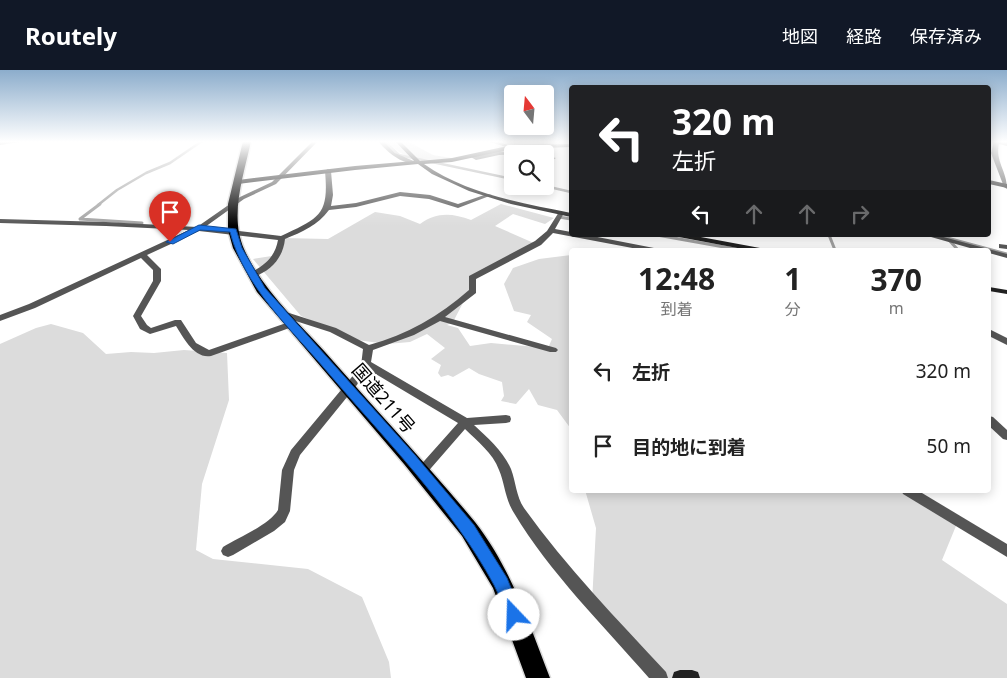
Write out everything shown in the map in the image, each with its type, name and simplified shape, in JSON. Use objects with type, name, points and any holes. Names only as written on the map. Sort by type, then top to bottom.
[{"type":"highway","name":"国道211号","points":[[241,169],[233,204],[233,230],[238,248],[261,289],[421,472],[468,530],[502,583],[538,678]]},
{"type":"street","points":[[0,318],[32,306],[199,228],[255,190],[274,183],[288,169]]},
{"type":"street","points":[[238,182],[346,169]]},
{"type":"street","points":[[427,169],[443,178],[489,195],[569,215]]},
{"type":"street","points":[[1000,169],[1007,186]]},
{"type":"street","points":[[0,221],[233,230],[282,238],[305,227],[326,208],[329,201],[328,171]]},
{"type":"street","points":[[991,182],[1007,186]]},
{"type":"street","points":[[326,208],[356,205],[400,194],[430,197],[458,206],[489,195]]},
{"type":"street","points":[[142,255],[157,269],[156,281],[137,316],[143,327],[150,331],[178,322],[193,345],[208,354],[287,319],[333,330],[368,348],[396,341],[440,318],[472,291],[472,278],[538,243],[551,230],[561,213]]},
{"type":"street","points":[[551,230],[569,234]]},
{"type":"street","points":[[586,237],[644,248]]},
{"type":"street","points":[[703,237],[751,248]]},
{"type":"street","points":[[936,237],[977,248]]},
{"type":"street","points":[[253,274],[268,267],[275,259],[281,250],[282,238]]},
{"type":"street","points":[[991,252],[1007,256]]},
{"type":"street","points":[[991,289],[1007,292]]},
{"type":"street","points":[[440,318],[553,350]]},
{"type":"street","points":[[991,333],[1007,342]]},
{"type":"street","points":[[228,551],[269,527],[280,518],[284,511],[288,470],[295,453],[349,390],[366,367],[368,348]]},
{"type":"street","points":[[366,364],[422,394],[465,422],[495,452],[505,469],[518,509],[558,564],[660,678]]},
{"type":"street","points":[[421,472],[465,422],[506,419]]},
{"type":"street","points":[[991,424],[1007,436]]},
{"type":"street","points":[[913,493],[1005,548]]},
{"type":"street","points":[[680,678],[692,678]]},
{"type":"shaded area","points":[[501,204],[554,218],[545,224],[513,214],[495,226],[536,244],[478,274],[453,322],[447,325],[458,328],[470,346],[491,343],[548,348],[552,339],[527,322],[531,315],[514,311],[504,284],[513,268],[539,259],[569,255],[569,426],[557,410],[538,405],[529,389],[516,404],[501,401],[504,396],[502,382],[479,374],[469,368],[453,377],[448,375],[441,377],[438,373],[441,365],[431,359],[445,348],[427,334],[410,342],[387,344],[357,340],[301,316],[253,259],[278,255],[282,238],[328,239],[375,212],[400,216],[420,224],[432,217],[444,215],[471,220]]},
{"type":"shaded area","points":[[51,324],[83,333],[106,354],[184,350],[227,353],[229,400],[202,484],[196,550],[213,559],[308,569],[362,597],[389,662],[391,678],[0,678],[0,344],[36,328]]},
{"type":"shaded area","points":[[586,493],[909,493],[958,521],[942,560],[1007,604],[1007,678],[660,678],[592,602],[596,528]]},
{"type":"waterway","points":[[98,205],[117,190],[155,169]]},
{"type":"waterway","points":[[467,169],[504,177]]},
{"type":"waterway","points":[[554,188],[569,192]]},
{"type":"waterway","points":[[100,204],[80,219],[142,223]]},
{"type":"waterway","points":[[559,217],[569,219]]},
{"type":"waterway","points":[[668,237],[730,248]]},
{"type":"waterway","points":[[830,237],[834,248]]},
{"type":"waterway","points":[[943,237],[985,248]]},
{"type":"waterway","points":[[949,240],[956,248]]},
{"type":"waterway","points":[[991,250],[1007,254]]},
{"type":"route","points":[[170,242],[199,228],[233,230],[238,248],[261,289],[410,459],[468,530],[502,583],[514,615]]}]
